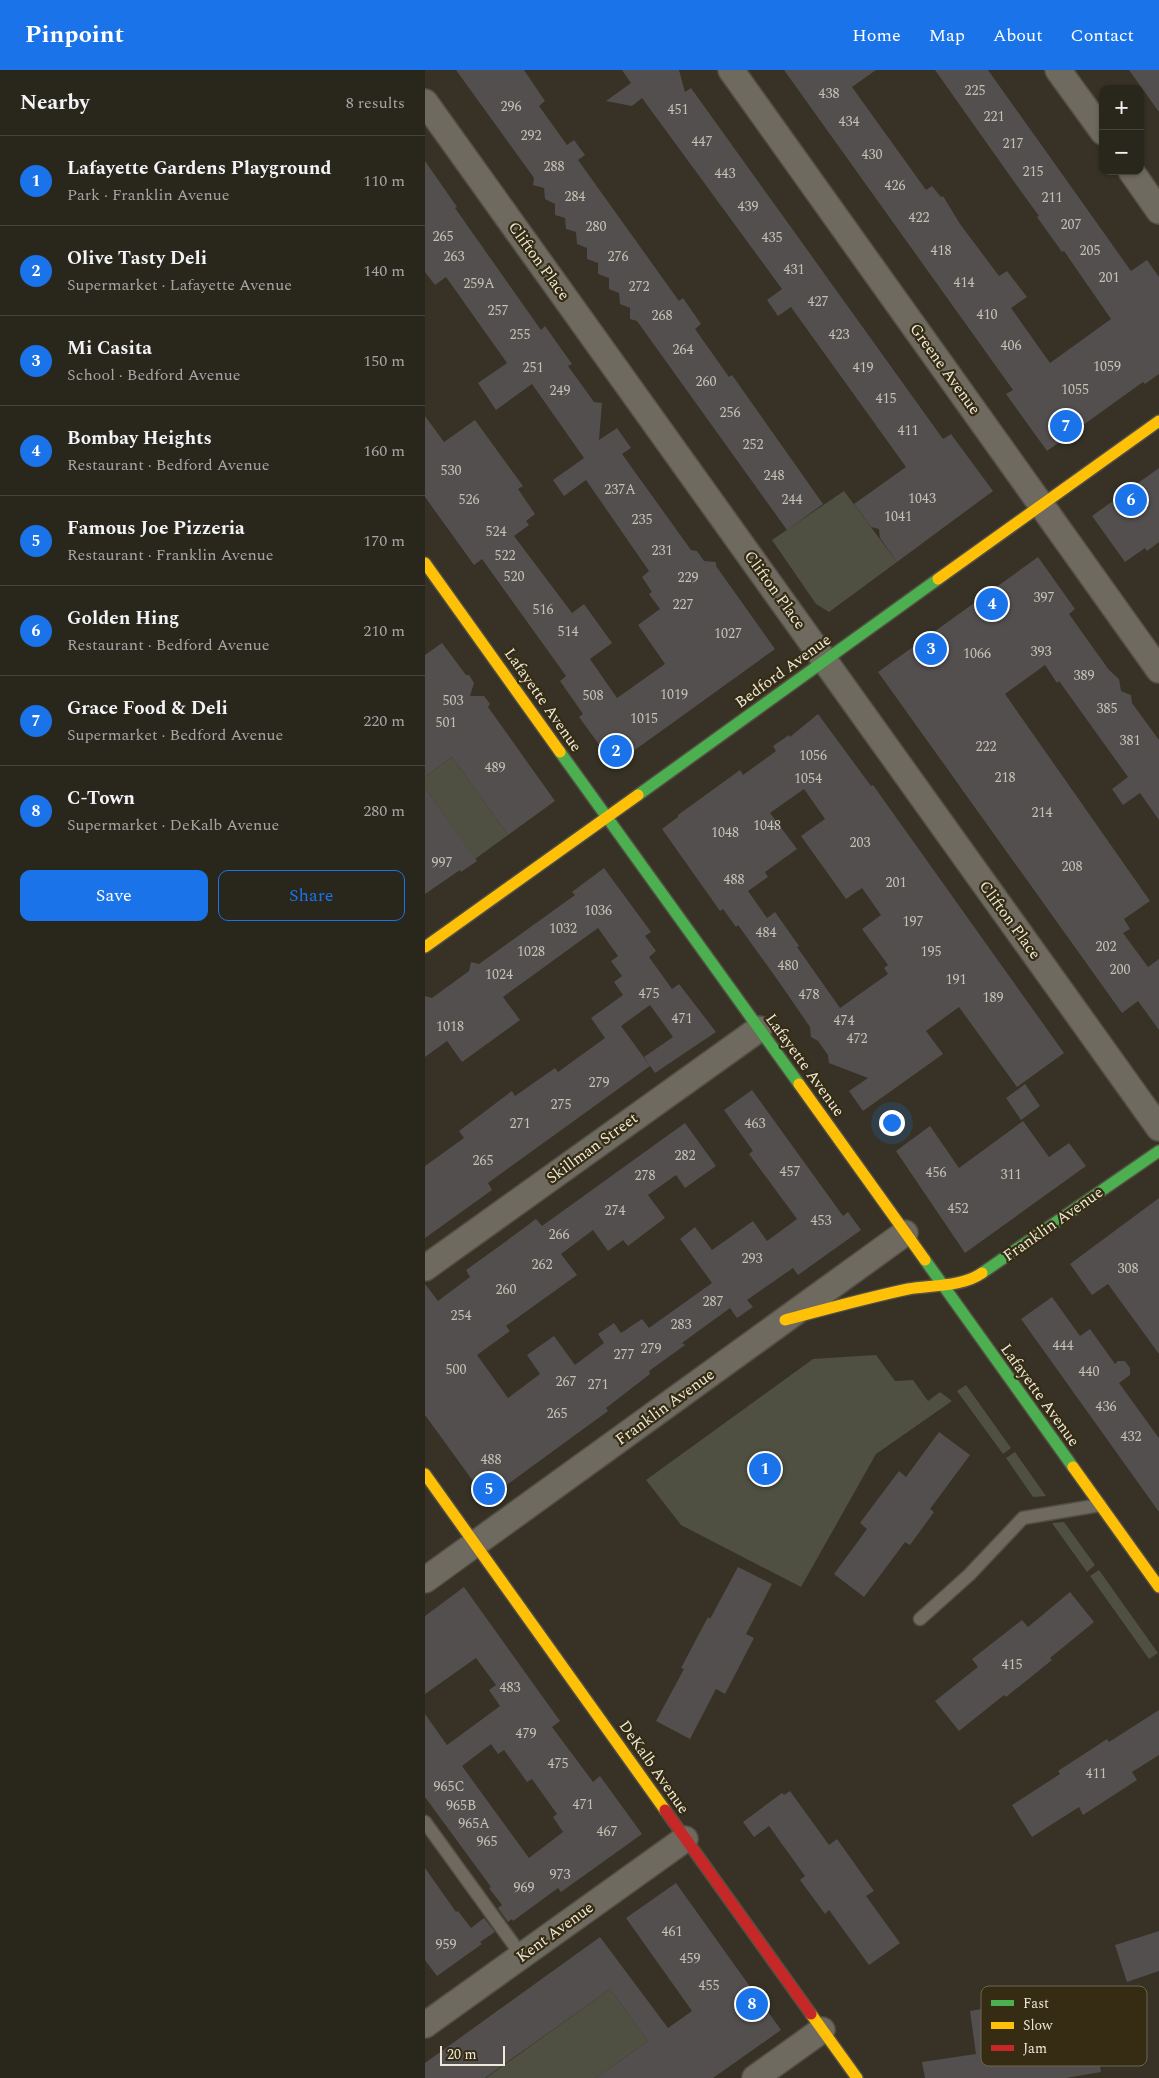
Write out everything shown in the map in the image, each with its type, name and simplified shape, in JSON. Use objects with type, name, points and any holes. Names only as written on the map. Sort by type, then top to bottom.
[{"type":"main road","name":"Bedford Avenue","points":[[425,947],[1159,421]]},
{"type":"main road","name":"Lafayette Avenue","points":[[425,563],[1159,1587]]},
{"type":"main road","name":"Franklin Avenue","points":[[785,1320],[854,1301],[972,1280],[1159,1151]]},
{"type":"main road","name":"DeKalb Avenue","points":[[425,1474],[857,2078]]},
{"type":"street","name":"Greene Avenue","points":[[731,70],[1159,670]]},
{"type":"street","points":[[1058,70],[1102,130]]},
{"type":"street","name":"Clifton Place","points":[[425,102],[1159,1128]]},
{"type":"street","points":[[1134,175],[1159,210]]},
{"type":"street","name":"Skillman Street","points":[[425,1268],[759,1029]]},
{"type":"street","name":"Franklin Avenue","points":[[425,1580],[905,1233]]},
{"type":"street","name":"Kent Avenue","points":[[425,2025],[685,1839]]},
{"type":"street","points":[[755,2078],[822,2030]]},
{"type":"lane","points":[[921,1619],[969,1575],[1023,1518],[1100,1505]]},
{"type":"lane","points":[[425,1822],[522,1956]]},
{"type":"green space","points":[[844,491],[897,562],[829,612],[816,604],[772,540]]},
{"type":"green space","points":[[452,757],[508,835],[475,859],[425,788],[425,777]]},
{"type":"green space","points":[[876,1355],[895,1381],[913,1380],[928,1401],[940,1392],[952,1401],[876,1454],[801,1587],[681,1525],[646,1480],[813,1359]]},
{"type":"green space","points":[[966,1385],[1011,1448],[1003,1454],[957,1391]]},
{"type":"green space","points":[[1015,1452],[1046,1496],[1033,1497],[1006,1458]]},
{"type":"green space","points":[[1064,1522],[1095,1565],[1087,1572],[1052,1523]]},
{"type":"green space","points":[[1099,1570],[1158,1653],[1149,1659],[1090,1576]]},
{"type":"green space","points":[[610,1989],[648,2041],[596,2078],[486,2078]]},
{"type":"building","points":[[456,70],[524,70],[545,101],[539,106],[567,145],[574,140],[585,155],[578,160],[679,301],[683,298],[701,324],[695,329],[729,377],[732,375],[823,504],[787,530],[637,321],[630,319],[630,308],[620,304],[619,293],[609,289],[609,278],[598,274],[598,263],[587,259],[587,248],[577,244],[576,232],[566,229],[565,218],[555,215],[555,204],[545,199],[544,188],[533,185],[534,178]]},
{"type":"building","points":[[622,70],[679,70],[685,92],[691,88],[943,439],[951,434],[993,491],[897,562],[880,538],[879,529],[871,527],[854,504],[906,467],[791,307],[778,316],[767,300],[782,289],[642,98],[632,106],[606,101],[631,83]]},
{"type":"building","points":[[784,70],[876,70],[852,87],[926,190],[932,186],[941,197],[943,196],[960,224],[999,276],[1007,271],[1027,297],[1011,308],[1050,363],[1111,319],[1064,251],[1062,252],[1037,217],[1039,216],[935,70],[988,70],[1131,271],[1147,260],[1159,277],[1159,374],[1145,384],[1143,382],[1047,451],[1006,394],[1013,390]]},
{"type":"building","points":[[1129,70],[1159,70],[1159,112],[1144,91],[1144,85],[1140,85]]},
{"type":"building","points":[[425,161],[457,207],[455,208],[541,330],[545,326],[572,364],[568,366],[594,402],[602,403],[599,440],[617,428],[631,448],[622,454],[691,550],[697,551],[704,561],[716,562],[716,566],[775,649],[614,765],[579,717],[583,714],[560,681],[566,676],[482,559],[474,565],[425,497],[425,416],[444,442],[475,420],[523,486],[518,489],[535,514],[526,521],[529,525],[514,536],[572,613],[584,604],[612,643],[590,659],[617,698],[665,664],[638,625],[660,609],[649,594],[652,592],[642,577],[649,571],[586,480],[564,496],[553,480],[584,458],[532,384],[496,410],[478,383],[507,363],[446,277],[435,285],[425,272]]},
{"type":"building","points":[[1159,468],[1159,542],[1147,551],[1145,548],[1125,562],[1092,516]]},
{"type":"building","points":[[1038,557],[1075,609],[1069,614],[1109,670],[1119,679],[1121,691],[1131,695],[1132,703],[1159,740],[1159,820],[1140,793],[1123,805],[1112,789],[1128,777],[1059,681],[1057,683],[1045,665],[1005,694],[1150,901],[1124,919],[1130,929],[1123,933],[1148,967],[1159,959],[1159,1030],[1138,1001],[1122,1013],[878,672]]},
{"type":"building","points":[[442,643],[474,683],[470,696],[484,696],[490,704],[488,707],[555,801],[508,835],[452,757],[425,777],[425,655]]},
{"type":"building","points":[[818,714],[871,786],[873,785],[1064,1053],[1017,1087],[959,1007],[926,1031],[943,1054],[863,1111],[849,1091],[868,1078],[829,1063],[828,1055],[818,1041],[811,1037],[810,1027],[779,982],[738,925],[736,927],[723,909],[720,911],[662,829],[678,817],[678,815],[740,770],[743,775],[776,751],[773,746],[789,735],[790,737]],"holes":[[[804,789],[825,819],[801,836],[846,899],[862,888],[881,915],[862,929],[888,965],[884,968],[888,974],[840,1008],[775,912],[767,918],[748,891],[768,877],[765,872],[797,849],[770,813]]]},
{"type":"building","points":[[425,788],[477,861],[461,872],[460,870],[425,894]]},
{"type":"building","points":[[604,868],[651,932],[645,936],[656,951],[649,957],[672,989],[679,984],[716,1032],[655,1073],[644,1057],[673,1037],[650,1005],[621,1026],[650,1066],[488,1183],[492,1190],[425,1238],[425,1166],[464,1138],[459,1131],[512,1091],[515,1096],[555,1068],[558,1072],[605,1038],[591,1018],[623,995],[614,982],[622,976],[611,961],[618,956],[598,928],[503,997],[520,1020],[462,1062],[447,1041],[425,1057],[425,996],[432,998],[469,971],[471,962],[479,964],[575,895],[572,892]]},
{"type":"building","points":[[1025,1084],[1040,1106],[1021,1120],[1006,1098]]},
{"type":"building","points":[[752,1090],[843,1216],[848,1212],[861,1230],[798,1275],[793,1268],[747,1300],[753,1307],[737,1318],[730,1308],[682,1343],[685,1345],[649,1371],[650,1374],[606,1408],[608,1411],[490,1497],[483,1495],[425,1415],[425,1284],[438,1301],[470,1277],[466,1270],[536,1219],[542,1226],[685,1123],[716,1166],[685,1188],[676,1175],[648,1195],[665,1218],[628,1246],[623,1240],[608,1251],[593,1230],[561,1254],[577,1275],[506,1326],[510,1331],[477,1355],[508,1398],[540,1374],[527,1355],[554,1336],[575,1365],[604,1343],[598,1334],[614,1323],[621,1333],[642,1319],[649,1328],[712,1283],[680,1239],[695,1227],[712,1250],[753,1221],[767,1241],[797,1219],[749,1154],[753,1151],[724,1110]]},
{"type":"building","points":[[1023,1121],[1049,1157],[1069,1143],[1086,1166],[965,1253],[896,1151],[930,1126],[959,1168]]},
{"type":"building","points":[[1159,1198],[1159,1354],[1108,1284],[1092,1295],[1070,1264]]},
{"type":"building","points":[[1052,1297],[1080,1336],[1090,1329],[1115,1364],[1118,1361],[1125,1361],[1130,1368],[1130,1375],[1119,1383],[1159,1438],[1159,1512],[1021,1319]]},
{"type":"building","points":[[939,1432],[970,1455],[930,1509],[934,1512],[910,1545],[905,1542],[864,1597],[834,1574],[867,1529],[860,1523],[899,1471],[906,1477]]},
{"type":"building","points":[[738,1567],[772,1584],[746,1634],[754,1638],[725,1694],[716,1689],[690,1739],[656,1721],[684,1669],[681,1668],[708,1617],[710,1619]]},
{"type":"building","points":[[464,1587],[560,1721],[552,1727],[593,1782],[600,1776],[642,1834],[561,1892],[558,1888],[513,1921],[512,1919],[508,1922],[498,1908],[502,1905],[489,1888],[491,1887],[425,1797],[425,1714],[447,1745],[500,1706],[489,1690],[496,1685],[476,1658],[425,1694],[425,1616]],"holes":[[[491,1744],[498,1754],[504,1750],[527,1782],[532,1779],[557,1814],[553,1817],[563,1832],[529,1858],[462,1766]]]},
{"type":"building","points":[[1070,1592],[1094,1622],[1050,1658],[1052,1660],[959,1731],[935,1701],[978,1667],[972,1659],[1022,1620],[1028,1627]]},
{"type":"building","points":[[1159,1710],[1159,1755],[1132,1772],[1137,1780],[1083,1815],[1079,1807],[1032,1837],[1012,1805],[1060,1774],[1058,1771],[1107,1739],[1109,1742]]},
{"type":"building","points":[[790,1791],[829,1845],[837,1839],[874,1891],[866,1896],[900,1943],[869,1965],[829,1910],[825,1914],[800,1880],[805,1876],[769,1826],[754,1837],[743,1822],[782,1793],[784,1795]]},
{"type":"building","points":[[425,1868],[456,1912],[458,1911],[471,1928],[484,1918],[495,1932],[480,1942],[482,1944],[437,1976],[425,1960]]},
{"type":"building","points":[[676,1883],[781,2030],[713,2078],[596,2078],[648,2041],[610,1989],[485,2078],[425,2078],[425,2063],[600,1937],[668,2028],[692,2011],[626,1918]]},
{"type":"building","points":[[1159,1931],[1159,1971],[1127,1982],[1115,1945]]},
{"type":"building","points":[[981,2009],[981,2066],[1100,2066],[1101,2072],[1066,2078],[925,2078],[922,2062],[976,2054],[970,2011]]},
{"type":"traffic: fast","points":[[638,795],[938,579]]},
{"type":"traffic: fast","points":[[560,752],[799,1084]]},
{"type":"traffic: fast","points":[[982,1273],[1159,1151]]},
{"type":"traffic: fast","points":[[925,1260],[1073,1467]]},
{"type":"traffic: slow","points":[[938,579],[1159,421]]},
{"type":"traffic: slow","points":[[425,563],[560,752]]},
{"type":"traffic: slow","points":[[425,947],[638,795]]},
{"type":"traffic: slow","points":[[799,1084],[925,1260]]},
{"type":"traffic: slow","points":[[785,1320],[908,1289],[965,1281],[982,1273]]},
{"type":"traffic: slow","points":[[1073,1467],[1159,1587]]},
{"type":"traffic: slow","points":[[425,1474],[665,1810]]},
{"type":"traffic: slow","points":[[811,2014],[857,2078]]},
{"type":"traffic: jam","points":[[665,1810],[811,2014]]},
{"type":"place","name":"Grace Food & Deli","points":[[1066,426]]},
{"type":"place","name":"Golden Hing","points":[[1131,500]]},
{"type":"place","name":"Bombay Heights","points":[[992,604]]},
{"type":"place","name":"Mi Casita","points":[[931,649]]},
{"type":"place","name":"Olive Tasty Deli","points":[[616,751]]},
{"type":"place","name":"Lafayette Gardens Playground","points":[[765,1469]]},
{"type":"place","name":"Famous Joe Pizzeria","points":[[489,1489]]},
{"type":"place","name":"C-Town","points":[[752,2004]]}]
